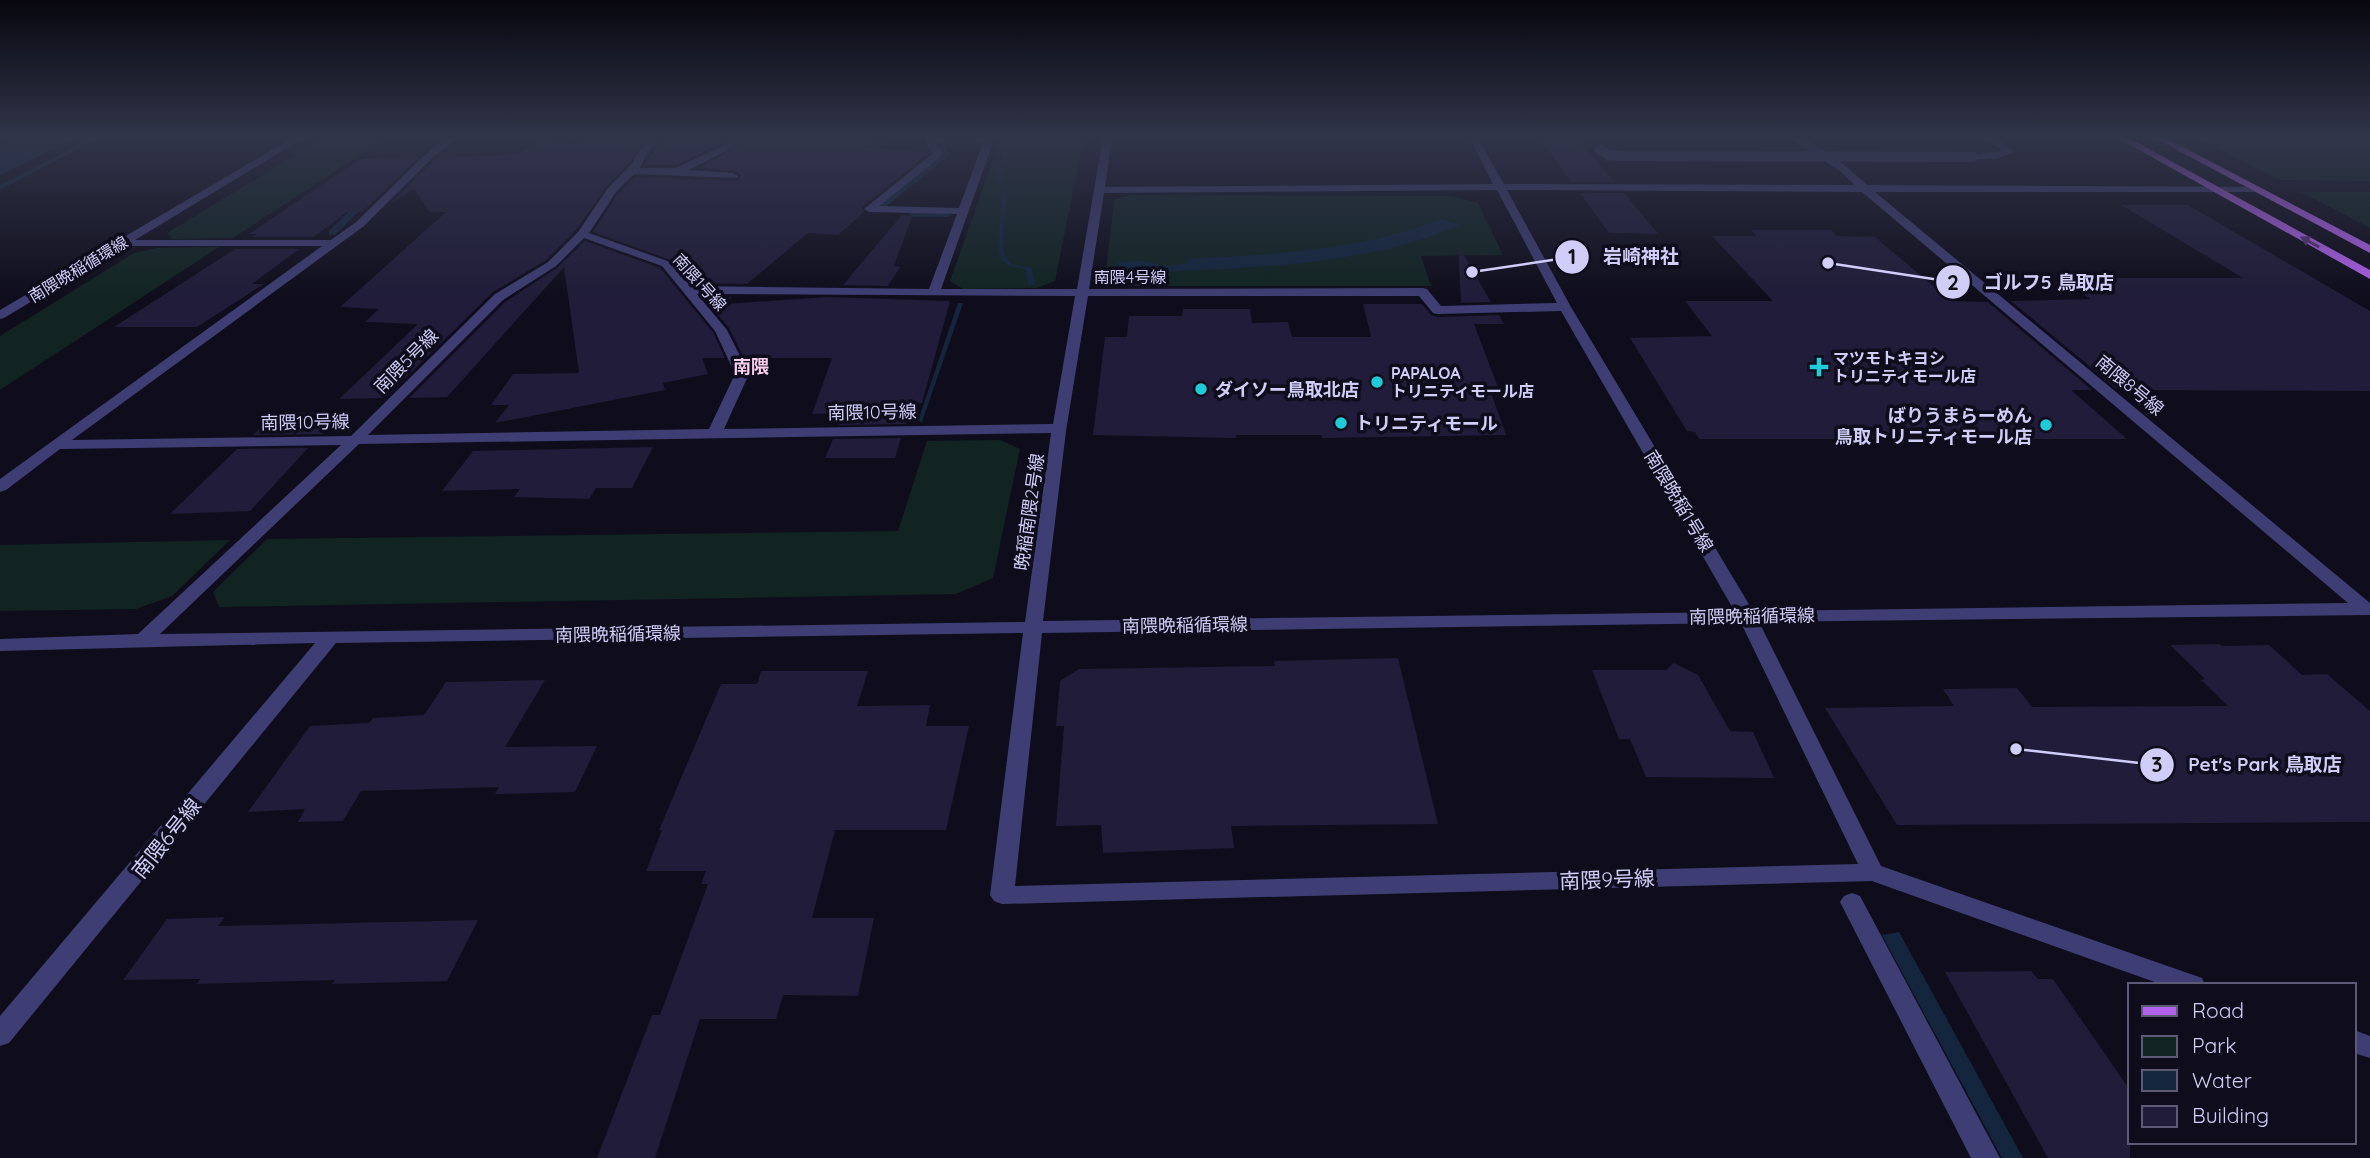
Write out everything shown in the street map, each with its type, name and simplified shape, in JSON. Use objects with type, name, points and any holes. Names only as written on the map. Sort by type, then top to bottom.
[{"type":"main road","points":[[2219,191],[2370,275]]},
{"type":"main road","points":[[2259,191],[2370,250]]},
{"type":"street","name":"南隈晩稲循環線","points":[[0,315],[209,191]]},
{"type":"street","points":[[0,487],[360,225],[394,191]]},
{"type":"street","points":[[582,234],[611,191]]},
{"type":"street","points":[[892,191],[869,209],[962,211]]},
{"type":"street","points":[[934,293],[969,191]]},
{"type":"street","name":"晩稲南隈2号線","points":[[1002,895],[1059,428],[1101,191]]},
{"type":"street","name":"南隈晩稲1号線","points":[[1500,191],[1564,307],[1747,616],[1873,872]]},
{"type":"street","name":"南隈8号線","points":[[1868,191],[2368,609]]},
{"type":"street","name":"南隈1号線","points":[[582,234],[666,264],[721,330],[742,374],[714,434]]},
{"type":"street","name":"南隈5号線","points":[[143,640],[354,440],[499,297],[552,264],[582,234]]},
{"type":"street","points":[[122,243],[333,243]]},
{"type":"street","name":"南隈4号線","points":[[687,290],[934,293],[1423,292],[1437,310],[1564,307]]},
{"type":"street","name":"南隈10号線","points":[[57,445],[1059,428]]},
{"type":"street","name":"南隈晩稲循環線","points":[[0,645],[143,640],[2368,609]]},
{"type":"street","name":"南隈6号線","points":[[0,1035],[329,639]]},
{"type":"street","name":"南隈9号線","points":[[1002,895],[1873,872],[2187,983]]},
{"type":"street","points":[[1852,902],[1986,1158]]},
{"type":"green space","points":[[236,191],[305,191],[233,238],[172,239],[167,233]]},
{"type":"green space","points":[[982,191],[1073,191],[1055,281],[1037,288],[963,289],[950,281]]},
{"type":"green space","points":[[2301,192],[2370,192],[2370,228]]},
{"type":"green space","points":[[1129,195],[1451,196],[1478,203],[1503,255],[1421,256],[1431,286],[1120,286],[1105,281],[1114,200]]},
{"type":"green space","points":[[219,247],[0,390],[0,336],[134,253],[157,248]]},
{"type":"green space","points":[[1000,440],[1020,449],[993,578],[956,594],[219,607],[213,592],[267,539],[898,531],[927,441]]},
{"type":"green space","points":[[230,540],[172,596],[136,609],[0,611],[0,545]]},
{"type":"water","points":[[1002,191],[1005,191],[1003,246],[1006,256],[1012,264],[1032,268],[1035,285],[1028,285],[1025,269],[1005,264],[998,252]]},
{"type":"water","points":[[1441,219],[1460,225],[1382,250],[1341,258],[1258,267],[1133,273],[1124,273],[1124,267],[1119,266],[1118,262],[1141,261],[1168,266],[1187,263],[1188,259],[1316,249],[1379,238]]},
{"type":"water","points":[[958,303],[963,303],[922,422],[918,421]]},
{"type":"water","points":[[1899,932],[2023,1158],[2002,1158],[1882,935]]},
{"type":"building","points":[[313,191],[384,191],[362,212],[347,212],[314,237],[252,237],[257,234],[249,234]]},
{"type":"building","points":[[403,191],[410,191],[389,205]]},
{"type":"building","points":[[415,191],[603,191],[576,230],[546,260],[493,292],[385,398],[339,399],[418,324],[365,322],[379,309],[340,307],[446,212],[430,212]]},
{"type":"building","points":[[621,191],[882,191],[862,207],[864,212],[838,235],[808,233],[747,284],[692,283],[671,260],[593,232]]},
{"type":"building","points":[[1580,193],[1624,193],[1658,234],[1609,233]]},
{"type":"building","points":[[2121,205],[2188,205],[2370,311],[2370,391],[2118,390],[2011,301],[2090,299],[2062,278],[2243,278]]},
{"type":"building","points":[[902,215],[912,216],[894,266],[900,267],[888,286],[843,285]]},
{"type":"building","points":[[1751,230],[1831,230],[1837,236],[1875,237],[1951,301],[1988,302],[2092,390],[2071,390],[2127,439],[1699,439],[1695,432],[1687,431],[1630,338],[1712,336],[1685,301],[1773,301],[1712,236],[1757,236]]},
{"type":"building","points":[[585,241],[660,268],[713,332],[725,358],[702,358],[708,374],[663,383],[665,390],[495,423],[509,405],[491,405],[513,374],[579,373],[564,267],[447,397],[409,398],[505,302],[557,268]]},
{"type":"building","points":[[1458,245],[1491,302],[1461,303]]},
{"type":"building","points":[[235,249],[299,249],[252,284],[264,284],[197,327],[114,327]]},
{"type":"building","points":[[703,297],[732,297],[723,304],[827,297],[950,301],[922,403],[912,403],[906,424],[839,425],[844,413],[812,414],[832,358],[744,358],[729,328]]},
{"type":"building","points":[[1363,304],[1422,304],[1431,315],[1437,317],[1499,315],[1504,324],[1474,324],[1499,390],[1490,390],[1506,435],[1323,438],[1321,435],[1236,435],[1236,438],[1093,435],[1105,337],[1127,337],[1129,316],[1182,316],[1183,309],[1250,309],[1252,323],[1288,322],[1292,337],[1371,337]]},
{"type":"building","points":[[344,412],[323,434],[253,435],[277,413]]},
{"type":"building","points":[[901,438],[895,458],[825,458],[833,439]]},
{"type":"building","points":[[653,447],[632,488],[596,488],[589,499],[514,497],[520,489],[442,491],[473,451]]},
{"type":"building","points":[[308,448],[250,511],[170,514],[237,449]]},
{"type":"building","points":[[2170,645],[2269,645],[2302,675],[2327,674],[2370,711],[2370,822],[1897,825],[1825,708],[1954,706],[1943,689],[2017,688],[2032,707],[2228,706]]},
{"type":"building","points":[[1398,658],[1438,824],[1231,826],[1234,848],[1103,853],[1101,825],[1056,826],[1064,726],[1056,726],[1060,681],[1079,669],[1275,666],[1274,661]]},
{"type":"building","points":[[1674,663],[1698,675],[1730,731],[1753,732],[1774,778],[1646,777],[1630,739],[1619,739],[1592,670],[1666,670]]},
{"type":"building","points":[[761,671],[868,671],[857,706],[930,705],[926,726],[969,726],[946,830],[835,830],[812,918],[874,918],[858,996],[783,995],[776,1019],[700,1019],[655,1158],[597,1158],[652,1015],[660,1015],[708,884],[701,884],[706,871],[646,871],[662,830],[659,830],[721,684],[757,684]]},
{"type":"building","points":[[545,680],[505,747],[597,746],[575,792],[495,794],[499,787],[361,791],[343,821],[298,822],[305,809],[248,812],[310,726],[369,723],[373,718],[424,715],[446,682]]},
{"type":"building","points":[[225,917],[218,926],[478,920],[447,981],[332,984],[335,980],[197,984],[200,979],[123,980],[167,919]]},
{"type":"building","points":[[2031,971],[2038,979],[2053,979],[2128,1087],[2130,1158],[2048,1158],[1945,972]]},
{"type":"waterway","points":[[880,207],[900,191]]},
{"type":"waterway","points":[[332,233],[364,202]]},
{"type":"waterway","points":[[913,215],[948,215]]},
{"type":"place","name":"ゴルフ5 鳥取店","points":[[1828,263]]},
{"type":"place","name":"岩崎神社","points":[[1472,272]]},
{"type":"place","name":"マツモトキヨシ トリニティモール店","points":[[1819,367]]},
{"type":"place","name":"PAPALOA トリニティモール店","points":[[1377,382]]},
{"type":"place","name":"ダイソー鳥取北店","points":[[1201,389]]},
{"type":"place","name":"トリニティモール","points":[[1341,423]]},
{"type":"place","name":"ばりうまらーめん 鳥取トリニティモール店","points":[[2046,425]]},
{"type":"place","name":"Pet's Park 鳥取店","points":[[2016,749]]},
{"type":"district","name":"南隈","points":[[751,366]]}]
